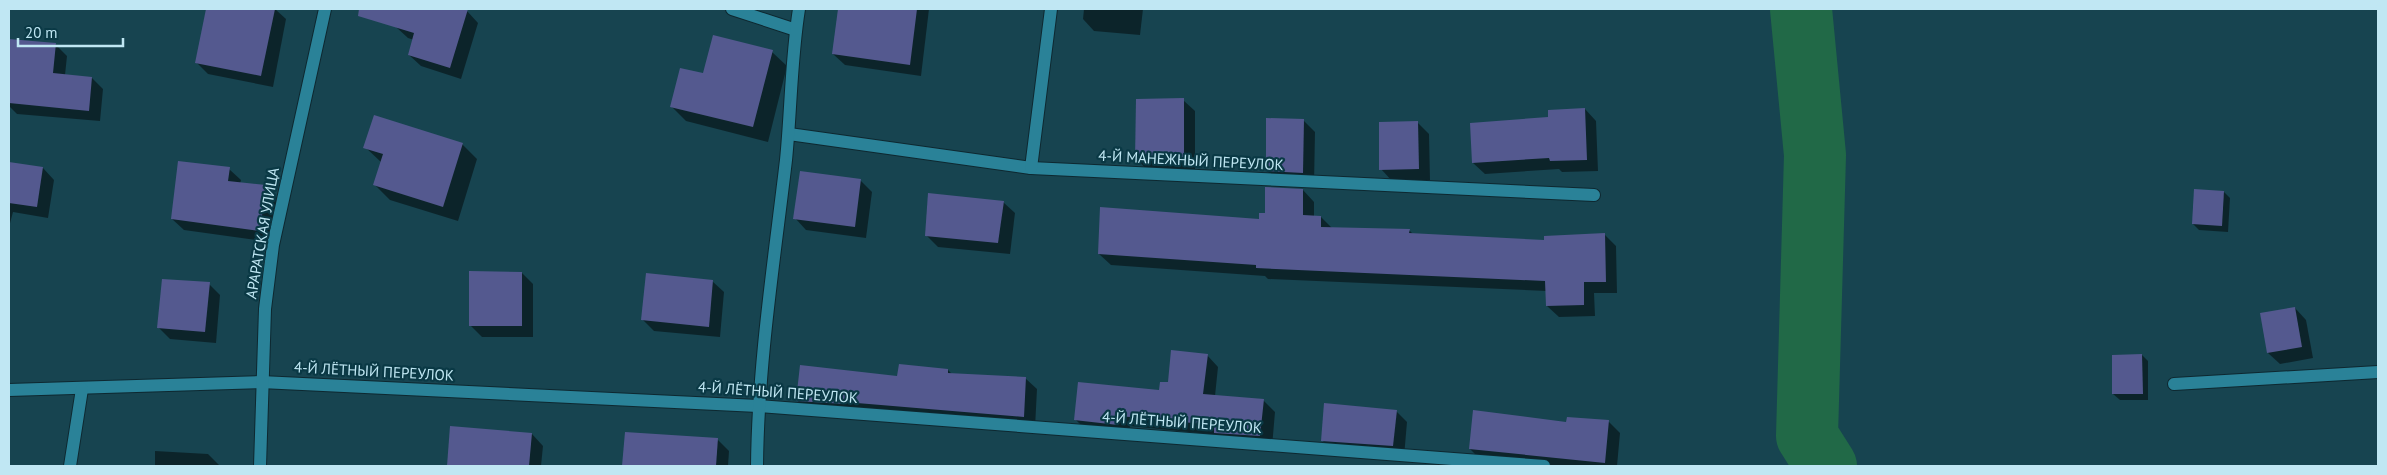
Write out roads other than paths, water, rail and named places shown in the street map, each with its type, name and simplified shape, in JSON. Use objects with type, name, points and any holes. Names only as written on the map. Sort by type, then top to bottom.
[{"type":"street","name":"АРАРАТСКАЯ УЛИЦА","points":[[260,466],[261,382],[265,309],[274,245],[325,9]]},
{"type":"street","points":[[732,9],[796,30]]},
{"type":"street","points":[[757,466],[758,406],[789,134],[799,9]]},
{"type":"street","points":[[1031,168],[1051,9]]},
{"type":"street","name":"4-Й МАНЕЖНЫЙ ПЕРЕУЛОК","points":[[789,134],[1031,168],[1594,195]]},
{"type":"street","points":[[2174,384],[2378,372]]},
{"type":"street","name":"4-Й ЛЁТНЫЙ ПЕРЕУЛОК","points":[[9,390],[261,382],[758,406],[1544,466]]},
{"type":"street","points":[[70,466],[82,389]]},
{"type":"waterway","points":[[1801,9],[1815,155],[1807,436],[1826,466]]}]
